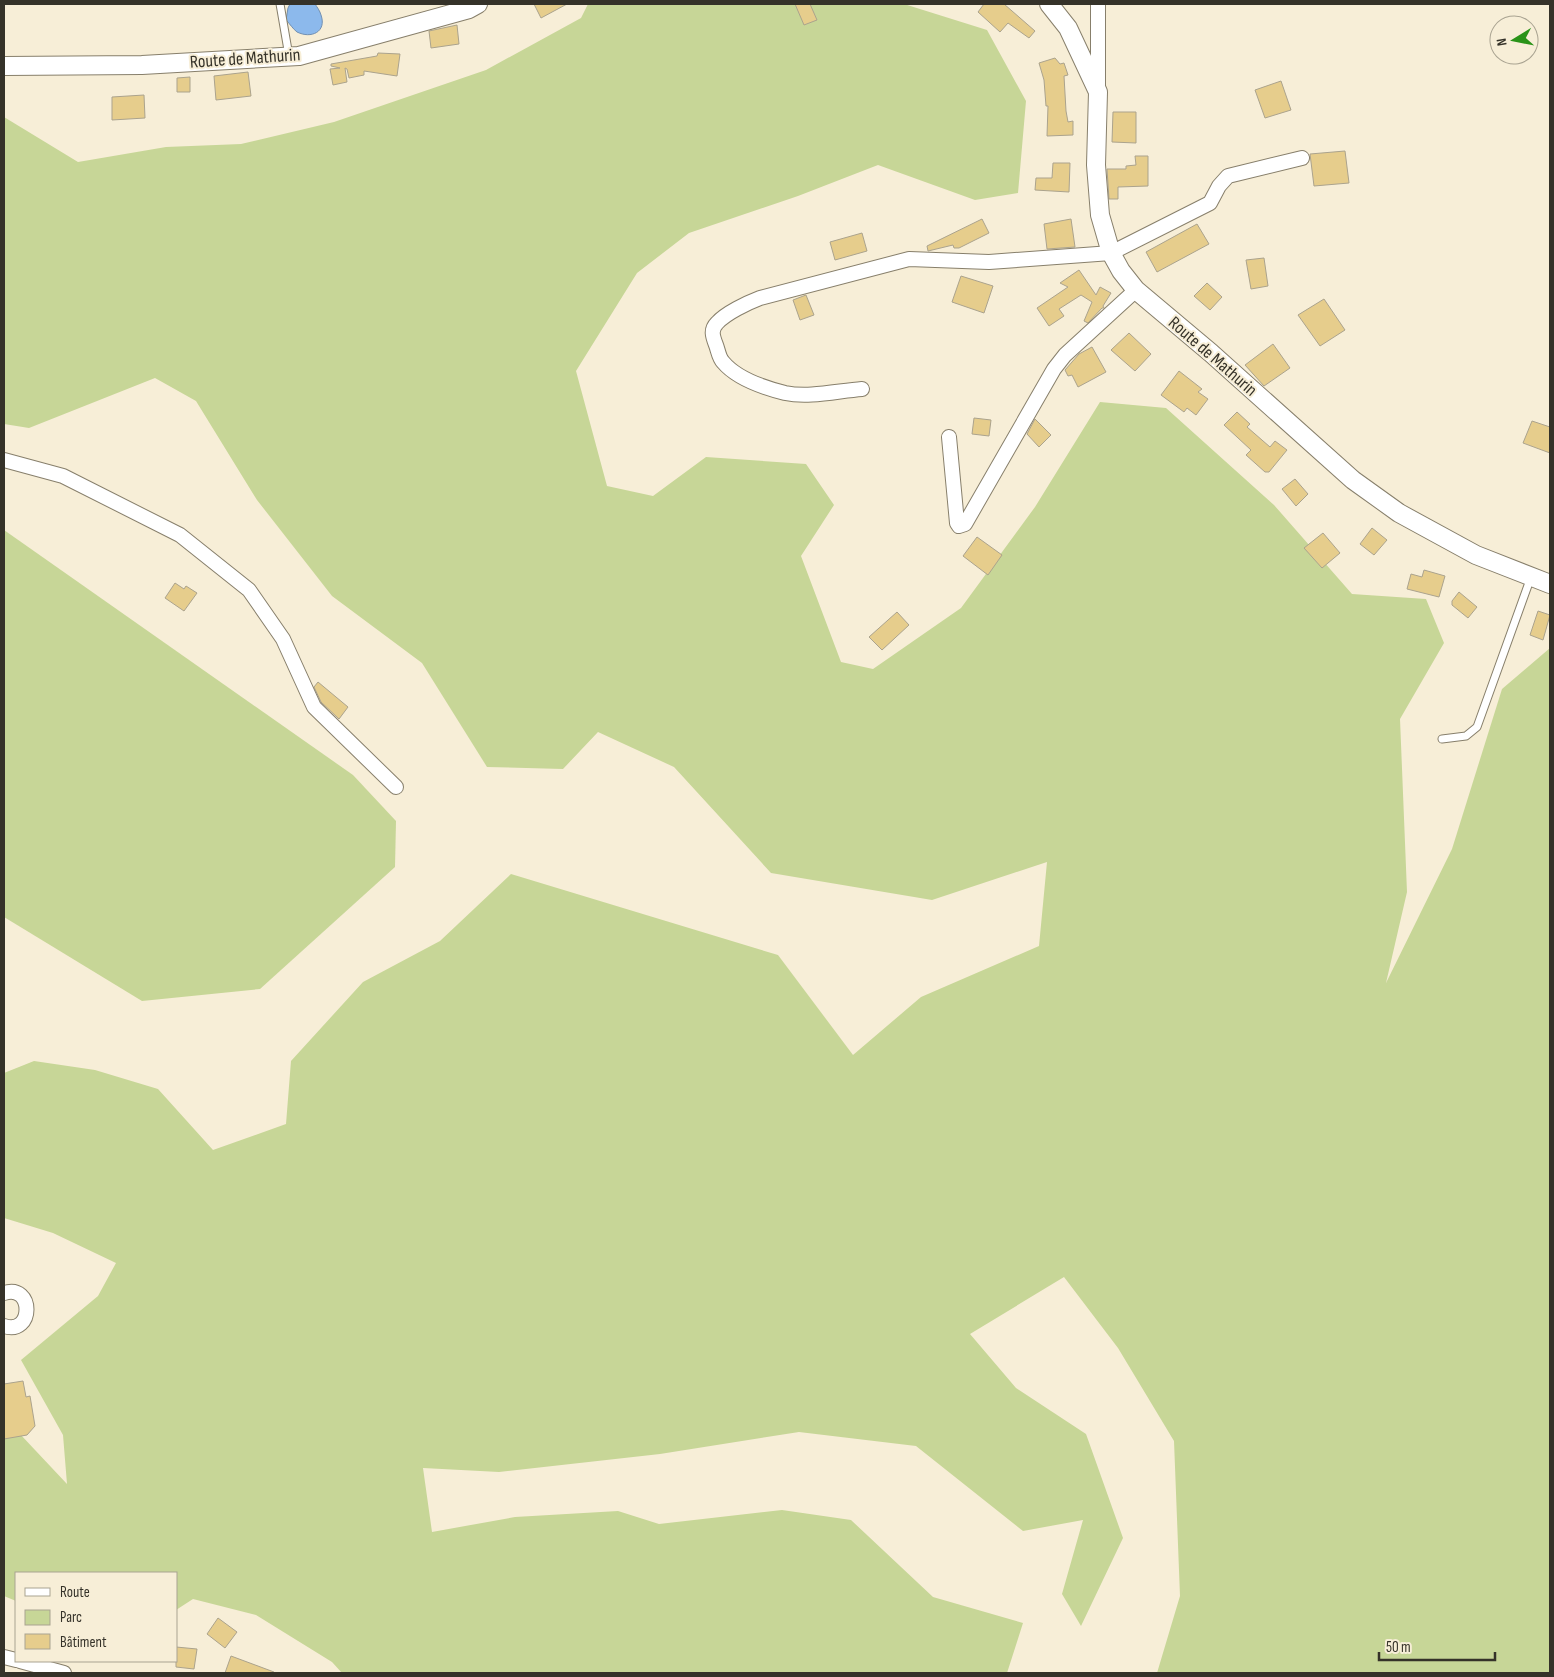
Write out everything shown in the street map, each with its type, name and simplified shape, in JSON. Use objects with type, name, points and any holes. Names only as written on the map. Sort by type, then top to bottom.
[{"type":"street","name":"Route de Mathurin","points":[[7,63],[142,65],[299,56],[347,44],[478,4]]},
{"type":"street","name":"Route de Mathurin","points":[[1049,4],[1068,28],[1098,92],[1096,165],[1100,215],[1111,254],[1136,290],[1211,352],[1352,480],[1399,513],[1467,550],[1550,584]]},
{"type":"street","points":[[1098,4],[1098,92]]},
{"type":"street","points":[[862,389],[801,394],[785,392],[754,383],[737,374],[723,363],[713,336],[713,330],[716,323],[744,305],[760,298],[896,261],[923,258],[989,262],[1111,254],[1210,203],[1219,186],[1228,176],[1302,158]]},
{"type":"street","points":[[949,437],[957,523],[961,526],[965,524],[1054,368],[1065,355],[1136,290]]},
{"type":"street","points":[[4,460],[63,476],[180,535],[249,590],[283,639],[314,707],[396,786]]},
{"type":"street","points":[[4,1293],[15,1293],[22,1296],[28,1310],[22,1323],[15,1327],[4,1326]]},
{"type":"street","points":[[25,1662],[64,1673]]},
{"type":"lane","points":[[280,4],[290,56]]},
{"type":"lane","points":[[1442,739],[1466,736],[1477,726],[1531,577]]},
{"type":"green space","points":[[588,4],[904,4],[987,30],[1026,101],[1018,193],[975,200],[878,165],[798,196],[689,233],[637,273],[576,371],[607,486],[653,496],[706,457],[806,464],[834,505],[801,556],[841,662],[873,669],[961,608],[1035,507],[1100,402],[1166,408],[1274,505],[1352,594],[1426,599],[1444,643],[1400,719],[1407,892],[1386,983],[1452,849],[1502,689],[1550,648],[1550,1673],[1157,1673],[1180,1596],[1174,1441],[1118,1348],[1064,1277],[970,1334],[1016,1388],[1086,1434],[1123,1538],[1081,1626],[1062,1594],[1083,1520],[1023,1531],[916,1446],[799,1432],[660,1454],[499,1472],[423,1468],[432,1532],[515,1517],[618,1511],[659,1524],[782,1510],[851,1520],[933,1597],[1023,1623],[1007,1673],[342,1673],[332,1662],[256,1615],[193,1599],[178,1609],[178,1572],[15,1572],[15,1601],[4,1596],[4,1417],[67,1484],[63,1435],[21,1360],[98,1296],[116,1263],[53,1233],[4,1218],[4,1073],[34,1061],[95,1070],[158,1089],[213,1150],[286,1124],[291,1061],[363,982],[440,941],[511,874],[778,955],[853,1055],[921,997],[1039,946],[1047,862],[932,900],[771,873],[674,767],[598,732],[563,769],[487,767],[422,663],[332,596],[257,500],[196,401],[155,378],[29,428],[4,424],[4,117],[78,162],[166,147],[241,144],[334,122],[486,70],[581,18]]},
{"type":"green space","points":[[4,530],[353,775],[396,821],[395,867],[260,989],[142,1001],[4,917]]},
{"type":"water","points":[[290,4],[315,4],[320,12],[322,21],[320,30],[308,35],[297,32],[286,20]]},
{"type":"building","points":[[534,4],[567,4],[541,18]]},
{"type":"building","points":[[795,4],[810,4],[817,20],[804,25]]},
{"type":"building","points":[[984,4],[1004,4],[1035,31],[1029,38],[1008,23],[1000,32],[978,12]]},
{"type":"building","points":[[457,25],[459,44],[431,48],[429,31]]},
{"type":"building","points":[[378,53],[400,54],[397,76],[364,71],[364,75],[349,78],[345,68],[347,82],[333,85],[330,69],[340,68],[331,66],[331,64],[377,56]]},
{"type":"building","points":[[1055,58],[1060,64],[1064,63],[1068,75],[1064,76],[1066,111],[1068,122],[1073,121],[1073,135],[1047,136],[1048,106],[1046,106],[1044,80],[1039,63]]},
{"type":"building","points":[[248,72],[251,96],[216,100],[214,76]]},
{"type":"building","points":[[190,77],[190,92],[177,92],[177,78]]},
{"type":"building","points":[[1281,81],[1291,110],[1265,118],[1255,90]]},
{"type":"building","points":[[144,95],[145,118],[112,120],[112,97]]},
{"type":"building","points":[[1113,112],[1136,112],[1136,143],[1112,142]]},
{"type":"building","points":[[1345,151],[1349,183],[1314,186],[1310,154]]},
{"type":"building","points":[[1135,156],[1148,156],[1148,186],[1118,187],[1118,199],[1109,199],[1107,169],[1126,169],[1126,166],[1136,165]]},
{"type":"building","points":[[1053,163],[1070,163],[1069,192],[1035,190],[1036,178],[1052,178]]},
{"type":"building","points":[[982,219],[989,233],[959,248],[954,248],[953,245],[928,251],[927,246]]},
{"type":"building","points":[[1071,219],[1075,247],[1047,249],[1044,224]]},
{"type":"building","points":[[1197,224],[1209,244],[1157,272],[1146,252]]},
{"type":"building","points":[[862,233],[867,251],[835,260],[830,242]]},
{"type":"building","points":[[1264,258],[1268,286],[1251,289],[1246,260]]},
{"type":"building","points":[[1079,270],[1096,295],[1100,287],[1111,293],[1103,306],[1104,308],[1088,323],[1084,321],[1092,302],[1081,295],[1059,309],[1064,316],[1049,326],[1037,308],[1068,287],[1060,283]]},
{"type":"building","points":[[961,276],[993,286],[984,313],[952,302]]},
{"type":"building","points":[[1207,283],[1222,297],[1210,310],[1194,296]]},
{"type":"building","points":[[806,295],[814,315],[800,320],[793,300]]},
{"type":"building","points":[[1324,299],[1345,330],[1320,346],[1298,315]]},
{"type":"building","points":[[1129,333],[1151,354],[1135,371],[1111,350]]},
{"type":"building","points":[[1273,344],[1290,368],[1264,386],[1245,365]]},
{"type":"building","points":[[1092,347],[1106,372],[1078,387],[1072,375],[1068,376],[1065,370],[1079,354]]},
{"type":"building","points":[[1179,371],[1202,389],[1198,392],[1208,399],[1196,415],[1187,408],[1184,412],[1161,395]]},
{"type":"building","points":[[1237,412],[1250,424],[1247,427],[1270,447],[1275,441],[1287,450],[1269,472],[1265,472],[1246,455],[1251,450],[1224,425]]},
{"type":"building","points":[[974,418],[991,420],[989,436],[972,434]]},
{"type":"building","points":[[1035,419],[1051,435],[1039,447],[1027,434]]},
{"type":"building","points":[[1532,421],[1550,427],[1550,453],[1523,443]]},
{"type":"building","points":[[1295,479],[1308,494],[1296,506],[1282,489]]},
{"type":"building","points":[[1372,528],[1387,540],[1374,555],[1360,544]]},
{"type":"building","points":[[1323,533],[1340,553],[1322,568],[1304,548]]},
{"type":"building","points":[[977,537],[1002,555],[988,575],[963,556]]},
{"type":"building","points":[[1424,570],[1445,576],[1439,597],[1407,589],[1411,574],[1422,577]]},
{"type":"building","points":[[175,583],[184,589],[186,586],[197,593],[184,611],[165,598]]},
{"type":"building","points":[[1459,592],[1477,607],[1468,618],[1452,605],[1452,601]]},
{"type":"building","points":[[1538,611],[1550,615],[1543,640],[1530,635]]},
{"type":"building","points":[[897,612],[909,625],[882,650],[869,637]]},
{"type":"building","points":[[318,682],[348,707],[339,719],[321,702],[314,687]]},
{"type":"building","points":[[23,1381],[26,1397],[30,1396],[35,1426],[27,1435],[4,1439],[4,1384]]},
{"type":"building","points":[[218,1618],[237,1632],[225,1648],[207,1634]]},
{"type":"building","points":[[178,1647],[197,1649],[194,1669],[176,1667]]},
{"type":"building","points":[[231,1656],[274,1672],[274,1673],[225,1673]]}]
